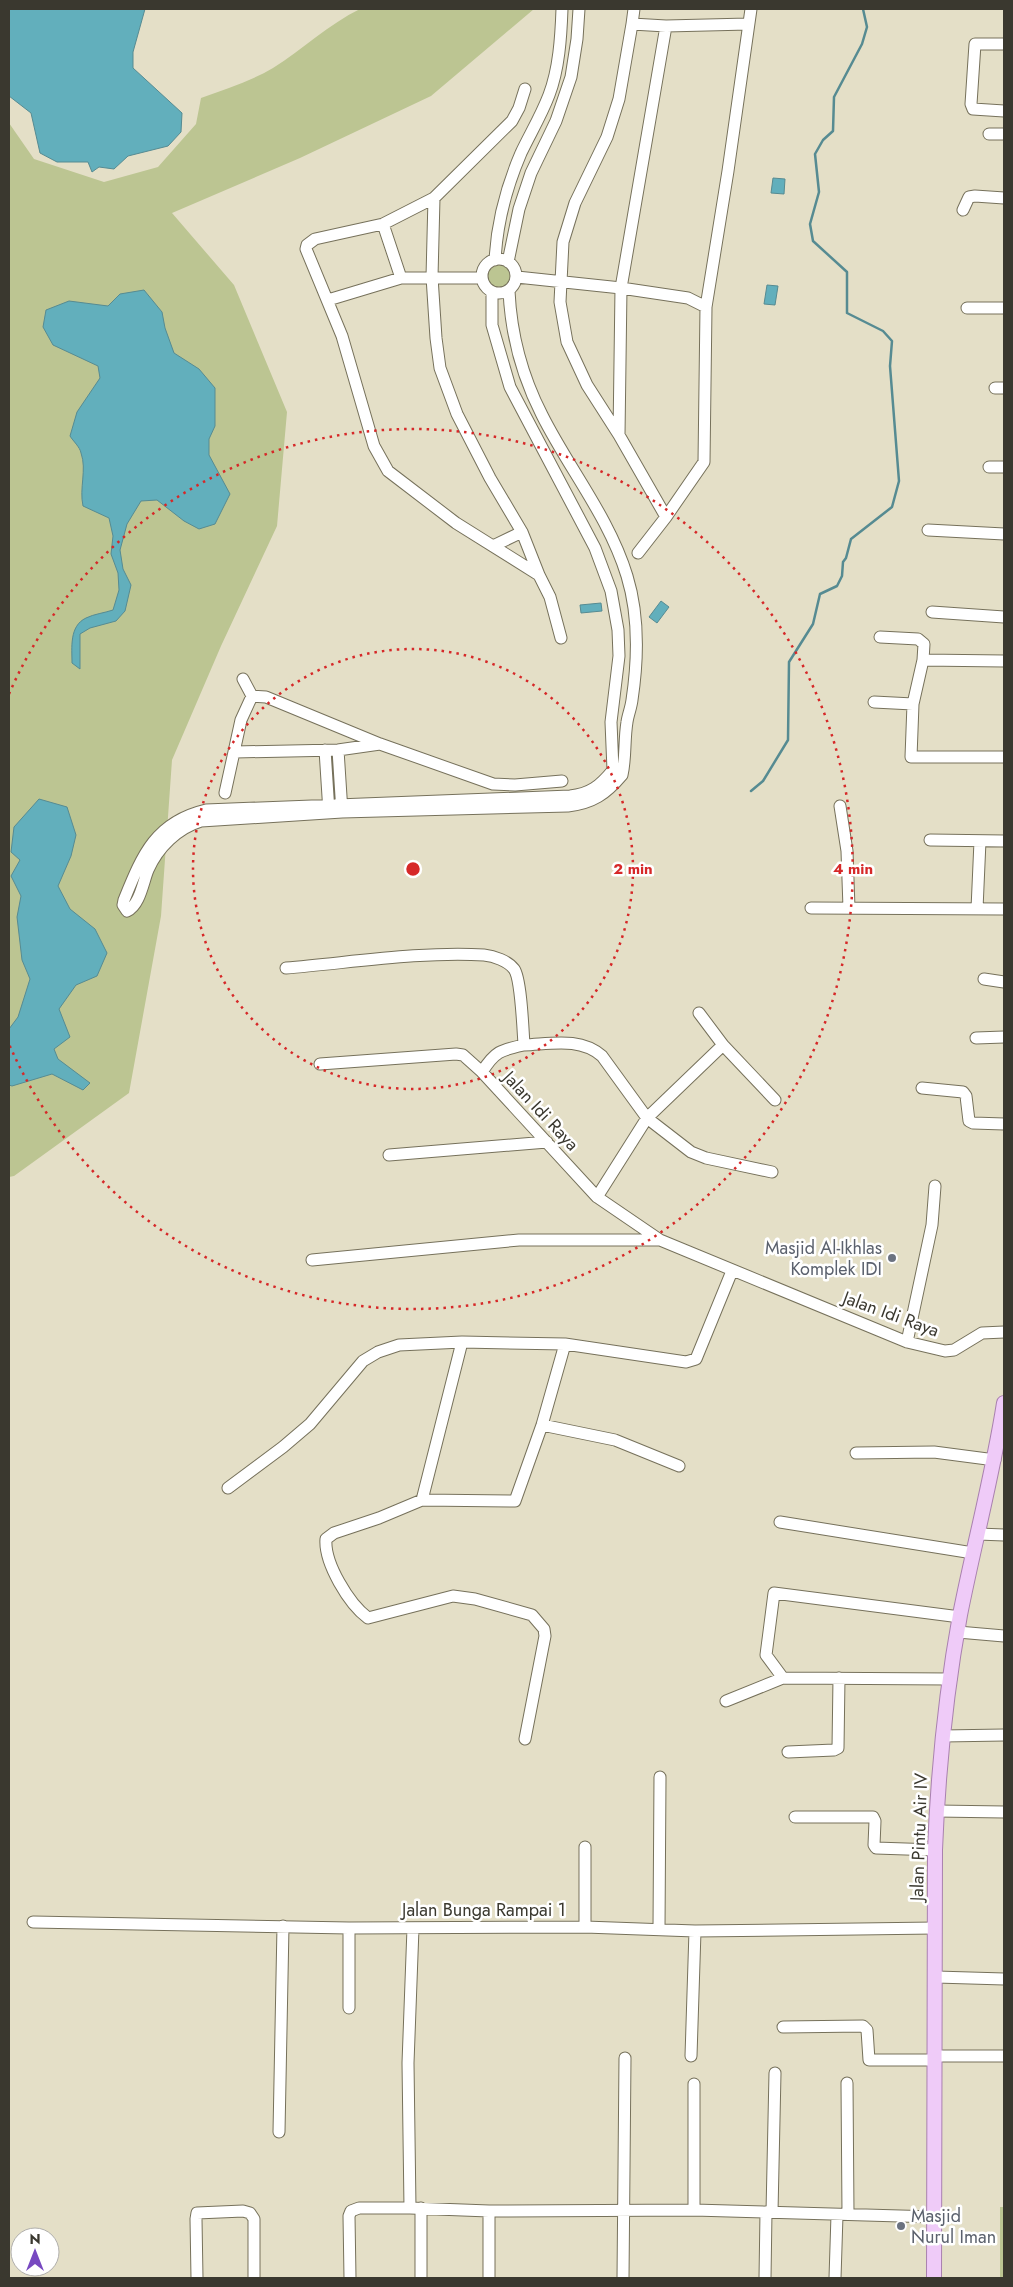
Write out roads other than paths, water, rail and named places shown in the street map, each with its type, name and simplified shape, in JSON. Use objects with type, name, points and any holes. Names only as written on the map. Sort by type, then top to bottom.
[{"type":"main road","name":"Jalan Pintu Air IV","points":[[934,2278],[935,1850],[943,1736],[960,1617],[973,1553],[998,1457],[1004,1402]]},
{"type":"street","points":[[495,260],[496,230],[504,201],[522,152],[549,94],[557,59],[562,9]]},
{"type":"street","points":[[508,262],[518,209],[531,173],[556,121],[571,77],[580,9]]},
{"type":"street","points":[[634,9],[619,99],[607,137],[575,203],[563,242],[560,302],[567,342],[587,385],[619,434],[666,517]]},
{"type":"street","points":[[638,553],[666,517],[704,462],[706,307],[751,9]]},
{"type":"street","points":[[632,24],[666,26],[748,24]]},
{"type":"street","points":[[619,434],[621,288],[666,26]]},
{"type":"street","points":[[1004,44],[975,44],[970,104],[974,109],[1004,111]]},
{"type":"street","points":[[525,89],[519,108],[512,121],[434,198],[383,224],[315,239],[307,245],[307,254],[342,336],[380,460],[388,471],[456,523],[540,575]]},
{"type":"street","points":[[989,134],[1004,134]]},
{"type":"street","points":[[963,210],[970,197],[1004,198]]},
{"type":"street","points":[[434,198],[432,277],[436,338],[446,386],[457,414],[490,478],[522,532],[550,597],[560,638]]},
{"type":"street","points":[[383,224],[401,278]]},
{"type":"street","points":[[495,260],[508,262],[514,268],[516,277],[513,287],[509,291],[500,294],[492,292],[487,288],[482,278],[486,266],[495,260]]},
{"type":"street","points":[[516,277],[621,288],[688,298],[706,307]]},
{"type":"street","points":[[328,300],[401,278],[482,278]]},
{"type":"street","points":[[688,298],[709,290]]},
{"type":"street","points":[[442,805],[568,806],[600,798],[622,775],[627,722],[635,674],[635,629],[633,605],[627,576],[604,520],[542,415],[529,386],[513,335],[509,291]]},
{"type":"street","points":[[329,810],[206,810],[186,815],[166,827],[147,848],[124,900],[124,908],[128,911],[135,905],[149,868],[158,853],[175,834],[191,824],[213,820],[342,809],[442,805],[570,796],[589,792],[603,783],[613,770],[611,722],[619,656],[618,630],[611,591],[595,548],[510,387],[492,325],[492,292]]},
{"type":"street","points":[[967,308],[1004,308]]},
{"type":"street","points":[[990,467],[1004,468]]},
{"type":"street","points":[[928,530],[1004,534]]},
{"type":"street","points":[[493,546],[522,532]]},
{"type":"street","points":[[932,612],[1004,617]]},
{"type":"street","points":[[880,637],[918,640],[924,644],[923,660],[912,704],[912,758],[1004,757]]},
{"type":"street","points":[[923,660],[1004,661]]},
{"type":"street","points":[[243,679],[252,696]]},
{"type":"street","points":[[252,696],[266,697],[380,744],[494,784],[514,786],[562,782]]},
{"type":"street","points":[[225,793],[241,720],[252,696]]},
{"type":"street","points":[[874,702],[912,704]]},
{"type":"street","points":[[611,722],[627,722]]},
{"type":"street","points":[[235,752],[338,750],[380,744]]},
{"type":"street","points":[[325,750],[329,810]]},
{"type":"street","points":[[338,750],[342,809]]},
{"type":"street","points":[[840,806],[846,851],[849,908]]},
{"type":"street","points":[[930,840],[1004,841]]},
{"type":"street","points":[[977,909],[980,841]]},
{"type":"street","points":[[811,908],[1004,909]]},
{"type":"street","points":[[286,968],[432,956],[485,955],[503,960],[515,970],[524,1044]]},
{"type":"street","points":[[984,979],[1004,982]]},
{"type":"street","points":[[699,1014],[723,1045],[775,1100]]},
{"type":"street","points":[[976,1038],[1004,1037]]},
{"type":"street","points":[[482,1072],[490,1059],[498,1051],[524,1044],[585,1044],[595,1049],[602,1056],[647,1118],[691,1152],[706,1158],[772,1172]]},
{"type":"street","points":[[597,1197],[647,1118],[723,1045]]},
{"type":"street","name":"Jalan Idi Raya","points":[[320,1064],[456,1054],[463,1056],[482,1072],[597,1197],[660,1240],[906,1342],[945,1351],[954,1350],[982,1333],[1004,1332]]},
{"type":"street","points":[[922,1088],[963,1092],[966,1096],[969,1121],[978,1124],[1004,1124]]},
{"type":"street","points":[[389,1156],[547,1142]]},
{"type":"street","points":[[906,1342],[932,1225],[935,1186]]},
{"type":"street","points":[[312,1260],[518,1240],[660,1240]]},
{"type":"street","points":[[228,1488],[283,1447],[310,1424],[362,1361],[378,1352],[399,1345],[462,1342],[565,1344],[686,1362],[696,1359],[732,1271]]},
{"type":"street","points":[[422,1500],[462,1342]]},
{"type":"street","points":[[525,1739],[545,1636],[544,1629],[539,1621],[524,1612],[453,1596],[368,1618],[348,1598],[326,1553],[326,1539],[329,1535],[379,1518],[422,1500],[514,1501],[542,1426],[565,1344]]},
{"type":"street","points":[[542,1426],[615,1440],[679,1466]]},
{"type":"street","points":[[856,1453],[934,1452],[998,1457]]},
{"type":"street","points":[[780,1522],[973,1553]]},
{"type":"street","points":[[978,1534],[1004,1535]]},
{"type":"street","points":[[783,1678],[766,1655],[774,1593],[960,1617]]},
{"type":"street","points":[[958,1632],[1004,1636]]},
{"type":"street","points":[[726,1700],[783,1678],[952,1679]]},
{"type":"street","points":[[788,1752],[834,1750],[838,1748],[840,1744],[839,1678]]},
{"type":"street","points":[[943,1736],[1004,1735]]},
{"type":"street","points":[[659,1929],[660,1777]]},
{"type":"street","points":[[937,1812],[1004,1812]]},
{"type":"street","points":[[795,1816],[873,1816],[875,1821],[875,1847],[935,1850]]},
{"type":"street","points":[[585,1847],[585,1927]]},
{"type":"street","name":"Jalan Bunga Rampai 1","points":[[34,1922],[349,1928],[585,1927],[695,1930],[935,1928]]},
{"type":"street","points":[[280,2132],[283,1926]]},
{"type":"street","points":[[349,1928],[349,2008]]},
{"type":"street","points":[[413,1928],[408,2063],[421,2278]]},
{"type":"street","points":[[691,2056],[695,1930]]},
{"type":"street","points":[[936,1977],[1004,1979]]},
{"type":"street","points":[[783,2027],[863,2026],[867,2030],[869,2060],[1004,2056]]},
{"type":"street","points":[[623,2278],[624,2058]]},
{"type":"street","points":[[765,2278],[775,2073]]},
{"type":"street","points":[[835,2278],[842,2214],[847,2083]]},
{"type":"street","points":[[694,2084],[694,2210]]},
{"type":"street","points":[[350,2278],[349,2216],[351,2211],[359,2208],[490,2211],[694,2210],[935,2217]]},
{"type":"street","points":[[197,2278],[197,2214],[243,2211],[250,2213],[254,2219],[254,2278]]},
{"type":"street","points":[[490,2211],[490,2278]]},
{"type":"water","points":[[9,9],[145,9],[133,52],[133,68],[182,113],[181,132],[168,146],[128,156],[114,169],[99,167],[92,172],[88,162],[57,162],[40,153],[31,113],[9,96]]},
{"type":"water","points":[[773,178],[785,179],[784,194],[771,193]]},
{"type":"water","points":[[767,285],[778,286],[775,305],[764,304]]},
{"type":"water","points":[[144,290],[162,312],[165,328],[174,353],[199,369],[215,388],[215,426],[209,439],[209,455],[230,494],[215,524],[199,529],[184,521],[157,500],[141,501],[127,524],[120,550],[123,569],[131,585],[125,611],[116,621],[90,628],[80,634],[80,669],[72,663],[74,632],[77,626],[86,618],[113,610],[119,590],[118,573],[111,554],[113,536],[109,518],[83,506],[83,459],[70,436],[77,412],[100,378],[98,366],[53,345],[43,327],[46,310],[69,301],[108,306],[120,294]]},
{"type":"water","points":[[661,601],[669,607],[657,623],[649,617]]},
{"type":"water","points":[[601,603],[602,611],[581,613],[580,605]]},
{"type":"water","points":[[39,799],[67,807],[76,835],[71,856],[58,886],[70,909],[95,929],[107,953],[97,976],[76,985],[59,1009],[70,1037],[54,1049],[58,1059],[90,1083],[83,1090],[52,1074],[12,1086],[9,1085],[9,1029],[18,1017],[30,979],[22,960],[17,917],[21,896],[11,876],[20,860],[11,852],[14,827]]},
{"type":"waterway","points":[[751,791],[763,781],[788,740],[789,662],[813,624],[820,594],[837,586],[842,576],[843,562],[846,558],[851,539],[892,507],[899,481],[890,366],[892,341],[883,331],[847,313],[847,272],[813,241],[810,224],[819,192],[815,154],[823,140],[833,131],[834,97],[862,44],[867,27],[863,9]]},
{"type":"place","name":"Masjid Al-Ikhlas Komplek IDI","points":[[892,1258]]},
{"type":"place","name":"Masjid Nurul Iman","points":[[901,2226]]}]
